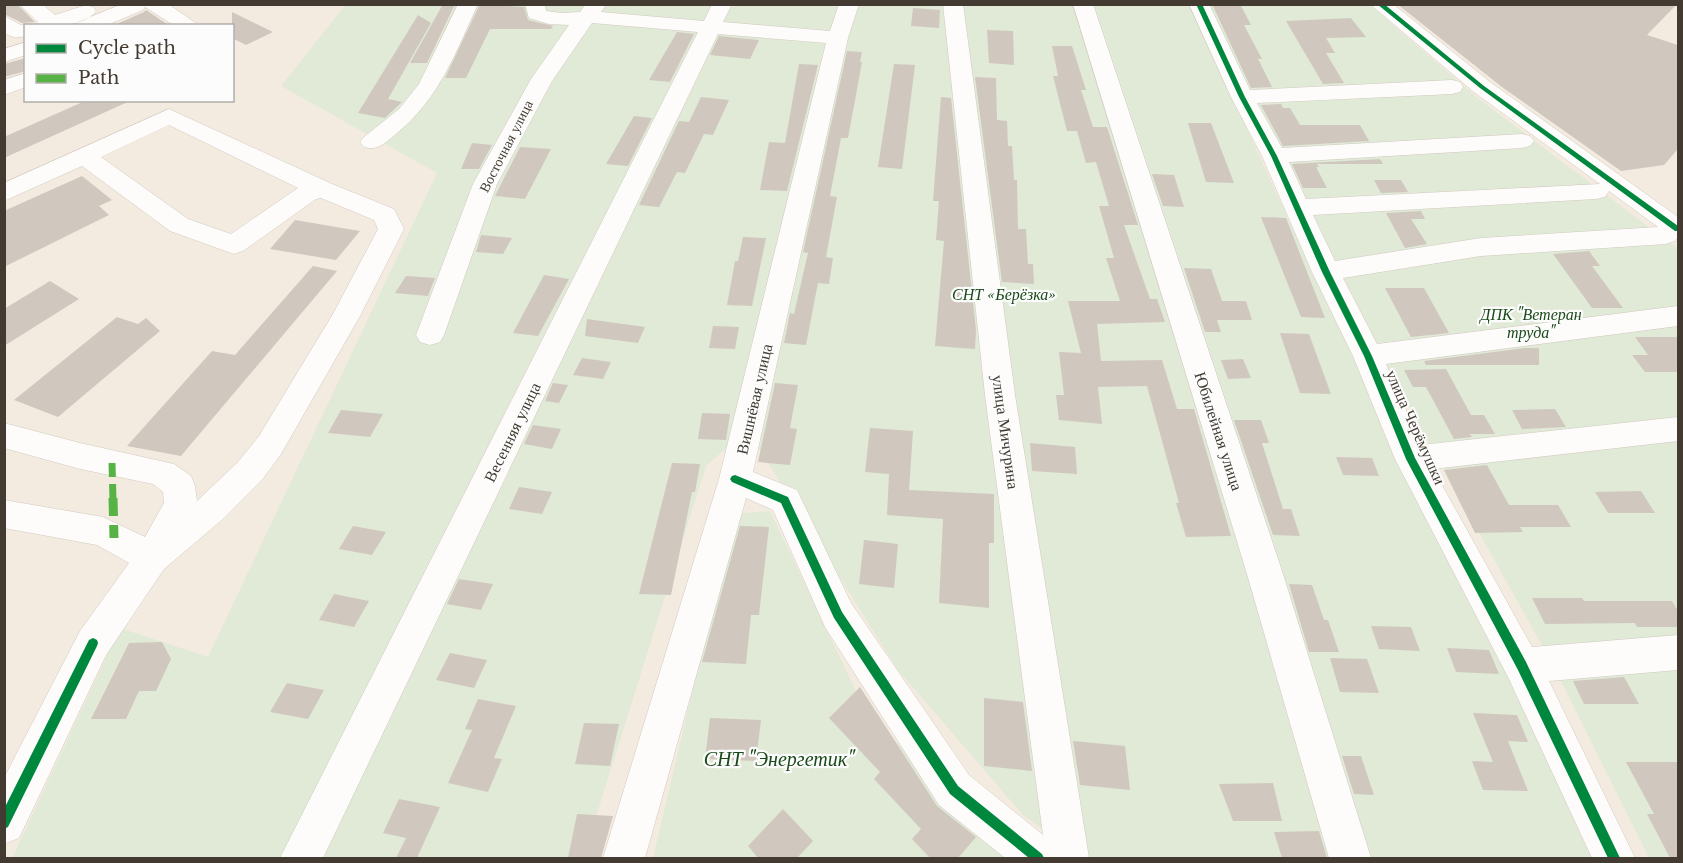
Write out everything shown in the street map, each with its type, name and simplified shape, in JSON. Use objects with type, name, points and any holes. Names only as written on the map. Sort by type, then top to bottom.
[{"type":"street","points":[[29,4],[50,24]]},
{"type":"street","points":[[372,142],[407,114],[429,86],[468,4]]},
{"type":"street","points":[[535,4],[536,14],[550,19],[568,21],[593,11],[717,15],[837,38]]},
{"type":"street","name":"Вишнёвая улица","points":[[624,858],[735,479],[837,38],[849,4]]},
{"type":"street","name":"улица Мичурина","points":[[953,4],[1000,395],[1068,858]]},
{"type":"street","name":"Юбилейная улица","points":[[1083,4],[1254,540],[1350,858]]},
{"type":"street","name":"улица Черёмушки","points":[[1199,4],[1242,97],[1274,156],[1326,272],[1368,356],[1411,459],[1522,666],[1614,858]]},
{"type":"street","points":[[1380,4],[1482,87],[1672,232]]},
{"type":"street","points":[[56,24],[145,5],[176,23]]},
{"type":"street","name":"Восточная улица","points":[[430,335],[484,184],[542,79],[558,59],[570,37],[593,11]]},
{"type":"street","name":"Весенняя улица","points":[[301,858],[717,15]]},
{"type":"street","points":[[4,22],[17,32],[24,30]]},
{"type":"street","points":[[4,56],[24,49]]},
{"type":"street","points":[[4,71],[24,64]]},
{"type":"street","points":[[4,88],[24,80]]},
{"type":"street","points":[[1242,97],[1452,87]]},
{"type":"street","points":[[4,193],[84,156],[162,108],[323,190],[385,215],[391,229],[346,316],[270,445],[250,471],[152,558]]},
{"type":"street","points":[[1274,156],[1522,141]]},
{"type":"street","points":[[84,156],[179,225],[234,245],[308,193],[323,190]]},
{"type":"street","points":[[1297,208],[1596,191]]},
{"type":"street","points":[[1326,272],[1480,247],[1672,232]]},
{"type":"street","points":[[1368,356],[1678,316]]},
{"type":"street","points":[[1411,459],[1678,429]]},
{"type":"street","points":[[4,435],[80,456],[162,473],[179,486],[181,504],[152,558],[93,643],[4,823]]},
{"type":"street","points":[[735,479],[785,500],[838,615],[954,790],[1038,858]]},
{"type":"street","points":[[4,514],[103,532],[152,558]]},
{"type":"street","points":[[1522,666],[1678,652]]},
{"type":"green space","name":"СНТ «Берёзка»","points":[[346,4],[1190,5],[1331,312],[1603,857],[1082,858],[1023,815],[898,670],[747,430],[706,466],[583,858],[12,858],[120,628],[208,657],[437,173],[281,86]]},
{"type":"green space","name":"ДПК \"Ветеран труда\"","points":[[1207,5],[1370,5],[1479,99],[1678,249],[1678,858],[1649,858],[1554,667],[1348,297]]},
{"type":"green space","name":"СНТ \"Энергетик\"","points":[[770,511],[864,708],[1007,858],[653,858],[734,514]]},
{"type":"building","points":[[4,4],[17,4],[35,22],[22,23],[4,14]]},
{"type":"building","points":[[443,4],[455,4],[427,63],[410,63]]},
{"type":"building","points":[[480,4],[524,7],[528,20],[553,26],[551,29],[490,29],[466,78],[445,78]]},
{"type":"building","points":[[1212,4],[1240,4],[1251,25],[1244,25],[1262,59],[1258,59],[1272,87],[1251,88]]},
{"type":"building","points":[[1397,4],[1677,4],[1647,35],[1678,45],[1678,149],[1664,165],[1621,171],[1502,87]]},
{"type":"building","points":[[913,8],[940,10],[939,28],[911,26]]},
{"type":"building","points":[[146,10],[167,24],[117,24]]},
{"type":"building","points":[[232,12],[273,32],[246,45],[234,39],[234,24],[232,24]]},
{"type":"building","points":[[418,15],[431,23],[388,99],[402,102],[385,118],[358,113]]},
{"type":"building","points":[[1351,18],[1366,37],[1326,38],[1335,53],[1326,53],[1344,83],[1323,84],[1286,21]]},
{"type":"building","points":[[987,30],[1013,31],[1014,65],[989,63]]},
{"type":"building","points":[[677,32],[694,34],[670,82],[649,80]]},
{"type":"building","points":[[719,36],[759,40],[750,59],[710,55]]},
{"type":"building","points":[[1052,46],[1072,46],[1086,90],[1081,90],[1093,127],[1107,127],[1138,225],[1124,225],[1150,299],[1157,299],[1165,322],[1097,324],[1101,361],[1162,360],[1177,409],[1194,409],[1231,536],[1186,537],[1147,386],[1098,387],[1102,424],[1059,420],[1056,395],[1064,395],[1059,352],[1081,353],[1068,301],[1120,301],[1106,258],[1114,258],[1099,206],[1109,206],[1096,162],[1086,163],[1077,131],[1067,131],[1053,76],[1058,76]]},
{"type":"building","points":[[847,51],[862,52],[860,62],[862,62],[848,138],[841,138],[830,196],[837,197],[826,257],[833,258],[829,284],[818,283],[806,345],[784,343],[790,313],[794,314],[808,253],[803,252]]},
{"type":"building","points":[[24,59],[24,72],[4,77],[4,64]]},
{"type":"building","points":[[799,64],[818,65],[787,191],[760,190],[769,142],[785,143]]},
{"type":"building","points":[[894,64],[915,65],[902,169],[878,167]]},
{"type":"building","points":[[975,77],[996,78],[997,120],[1007,121],[1008,146],[1012,146],[1014,180],[1017,180],[1018,229],[1026,229],[1028,264],[1033,264],[1034,284],[1002,282]]},
{"type":"building","points":[[701,97],[729,100],[713,135],[704,134],[685,173],[677,172],[659,207],[639,205],[679,121],[689,122]]},
{"type":"building","points":[[941,97],[951,98],[976,330],[975,349],[935,346],[944,241],[936,240],[939,201],[933,201]]},
{"type":"building","points":[[83,102],[128,102],[4,158],[4,137]]},
{"type":"building","points":[[1281,104],[1283,108],[1290,108],[1300,125],[1360,125],[1369,141],[1283,146],[1261,105]]},
{"type":"building","points":[[634,116],[652,118],[628,166],[606,164]]},
{"type":"building","points":[[1188,123],[1211,123],[1234,183],[1206,182]]},
{"type":"building","points":[[472,143],[492,145],[479,169],[461,169]]},
{"type":"building","points":[[520,147],[551,149],[525,199],[495,196]]},
{"type":"building","points":[[1380,159],[1383,164],[1317,164],[1319,167],[1316,167],[1327,188],[1303,188],[1292,164]]},
{"type":"building","points":[[1152,174],[1174,175],[1184,207],[1163,206]]},
{"type":"building","points":[[82,176],[112,200],[99,206],[109,215],[4,267],[4,211]]},
{"type":"building","points":[[1374,180],[1401,180],[1408,192],[1381,193]]},
{"type":"building","points":[[1421,211],[1425,219],[1411,219],[1427,244],[1405,248],[1386,213]]},
{"type":"building","points":[[1261,217],[1286,218],[1325,318],[1301,317]]},
{"type":"building","points":[[295,220],[360,231],[336,260],[270,249]]},
{"type":"building","points":[[481,235],[512,238],[503,254],[476,252]]},
{"type":"building","points":[[743,237],[766,238],[752,306],[727,305],[735,261],[738,261]]},
{"type":"building","points":[[1589,251],[1600,266],[1592,266],[1623,308],[1592,308],[1553,254]]},
{"type":"building","points":[[313,266],[337,271],[181,456],[127,446],[212,351],[235,355]]},
{"type":"building","points":[[1184,268],[1211,269],[1222,301],[1246,301],[1252,320],[1217,320],[1221,332],[1205,332]]},
{"type":"building","points":[[544,275],[569,279],[538,336],[513,333]]},
{"type":"building","points":[[406,276],[435,278],[428,296],[395,293]]},
{"type":"building","points":[[50,281],[79,299],[4,346],[4,309]]},
{"type":"building","points":[[1385,288],[1424,288],[1449,333],[1411,337]]},
{"type":"building","points":[[117,317],[138,324],[146,318],[160,331],[58,417],[14,400]]},
{"type":"building","points":[[587,319],[645,327],[638,343],[585,336]]},
{"type":"building","points":[[713,326],[739,327],[735,349],[709,348]]},
{"type":"building","points":[[1280,333],[1309,334],[1331,394],[1300,393]]},
{"type":"building","points":[[1635,337],[1678,337],[1678,372],[1645,372],[1632,355],[1648,355]]},
{"type":"building","points":[[1539,348],[1539,365],[1426,365],[1424,361]]},
{"type":"building","points":[[582,358],[611,362],[603,379],[573,375]]},
{"type":"building","points":[[1243,359],[1251,378],[1228,379],[1221,360]]},
{"type":"building","points":[[1446,369],[1471,415],[1484,415],[1495,434],[1470,434],[1472,437],[1454,439],[1426,387],[1413,387],[1404,370]]},
{"type":"building","points":[[553,383],[568,385],[559,403],[545,401]]},
{"type":"building","points":[[775,383],[798,385],[790,428],[797,429],[790,465],[758,462]]},
{"type":"building","points":[[1555,409],[1566,427],[1522,429],[1512,410]]},
{"type":"building","points":[[341,410],[383,414],[370,437],[328,433]]},
{"type":"building","points":[[702,413],[730,414],[726,440],[698,439]]},
{"type":"building","points":[[1234,420],[1261,420],[1269,443],[1262,443],[1283,509],[1291,509],[1300,536],[1273,535]]},
{"type":"building","points":[[533,425],[561,429],[552,449],[524,444]]},
{"type":"building","points":[[870,428],[913,431],[909,490],[994,494],[994,543],[989,543],[989,608],[939,603],[943,519],[887,515],[889,474],[865,472]]},
{"type":"building","points":[[1030,443],[1075,447],[1077,474],[1032,471]]},
{"type":"building","points":[[1336,457],[1372,458],[1379,476],[1343,475]]},
{"type":"building","points":[[672,463],[700,464],[671,595],[639,594]]},
{"type":"building","points":[[1487,465],[1509,505],[1558,505],[1571,527],[1520,527],[1523,532],[1475,533],[1444,470]]},
{"type":"building","points":[[519,487],[552,492],[542,514],[509,509]]},
{"type":"building","points":[[1641,491],[1655,513],[1608,513],[1595,492]]},
{"type":"building","points":[[353,526],[386,532],[372,555],[339,549]]},
{"type":"building","points":[[740,526],[769,527],[759,615],[751,615],[746,664],[702,662]]},
{"type":"building","points":[[864,540],[898,544],[894,588],[859,584]]},
{"type":"building","points":[[459,579],[493,584],[481,610],[447,604]]},
{"type":"building","points":[[1289,584],[1312,585],[1324,620],[1328,620],[1339,652],[1309,652]]},
{"type":"building","points":[[334,594],[369,601],[354,627],[319,620]]},
{"type":"building","points":[[1532,598],[1582,598],[1584,601],[1672,601],[1678,611],[1678,627],[1637,627],[1635,623],[1545,624]]},
{"type":"building","points":[[1371,626],[1411,627],[1420,651],[1379,649]]},
{"type":"building","points":[[162,642],[171,659],[156,691],[139,691],[126,719],[91,719],[129,643]]},
{"type":"building","points":[[1447,648],[1489,650],[1499,674],[1456,672]]},
{"type":"building","points":[[450,653],[487,660],[474,688],[436,680]]},
{"type":"building","points":[[1330,658],[1367,659],[1379,693],[1340,692]]},
{"type":"building","points":[[1624,677],[1639,704],[1584,704],[1573,681]]},
{"type":"building","points":[[287,683],[324,690],[308,719],[270,712]]},
{"type":"building","points":[[860,687],[937,806],[976,837],[958,858],[930,858],[912,839],[921,829],[874,779],[880,772],[829,718]]},
{"type":"building","points":[[984,698],[1023,702],[1032,771],[984,766]]},
{"type":"building","points":[[478,699],[516,706],[494,758],[502,759],[488,792],[448,783],[472,730],[465,729]]},
{"type":"building","points":[[1473,713],[1517,715],[1528,742],[1508,741],[1528,791],[1483,790],[1472,761],[1493,762]]},
{"type":"building","points":[[710,718],[761,720],[756,761],[705,759]]},
{"type":"building","points":[[584,723],[619,724],[610,766],[575,764]]},
{"type":"building","points":[[1073,741],[1125,746],[1130,790],[1080,785]]},
{"type":"building","points":[[1342,756],[1361,756],[1374,795],[1354,794]]},
{"type":"building","points":[[1626,762],[1678,762],[1678,858],[1670,858],[1647,814],[1654,814]]},
{"type":"building","points":[[1273,783],[1282,821],[1233,821],[1219,784]]},
{"type":"building","points":[[399,799],[440,807],[417,858],[396,858],[406,838],[383,833]]},
{"type":"building","points":[[783,809],[813,841],[797,858],[758,858],[748,846]]},
{"type":"building","points":[[577,814],[613,816],[601,858],[568,858]]},
{"type":"building","points":[[1319,831],[1327,858],[1282,858],[1274,832]]},
{"type":"marked path","points":[[112,463],[114,538]]},
{"type":"cycle path","points":[[1199,4],[1242,97],[1274,156],[1326,272],[1368,356],[1411,459],[1522,666],[1614,858]]},
{"type":"cycle path","points":[[1380,4],[1482,87],[1678,229]]},
{"type":"cycle path","points":[[735,479],[785,500],[838,615],[954,790],[1038,858]]},
{"type":"cycle path","points":[[4,823],[93,643]]}]
